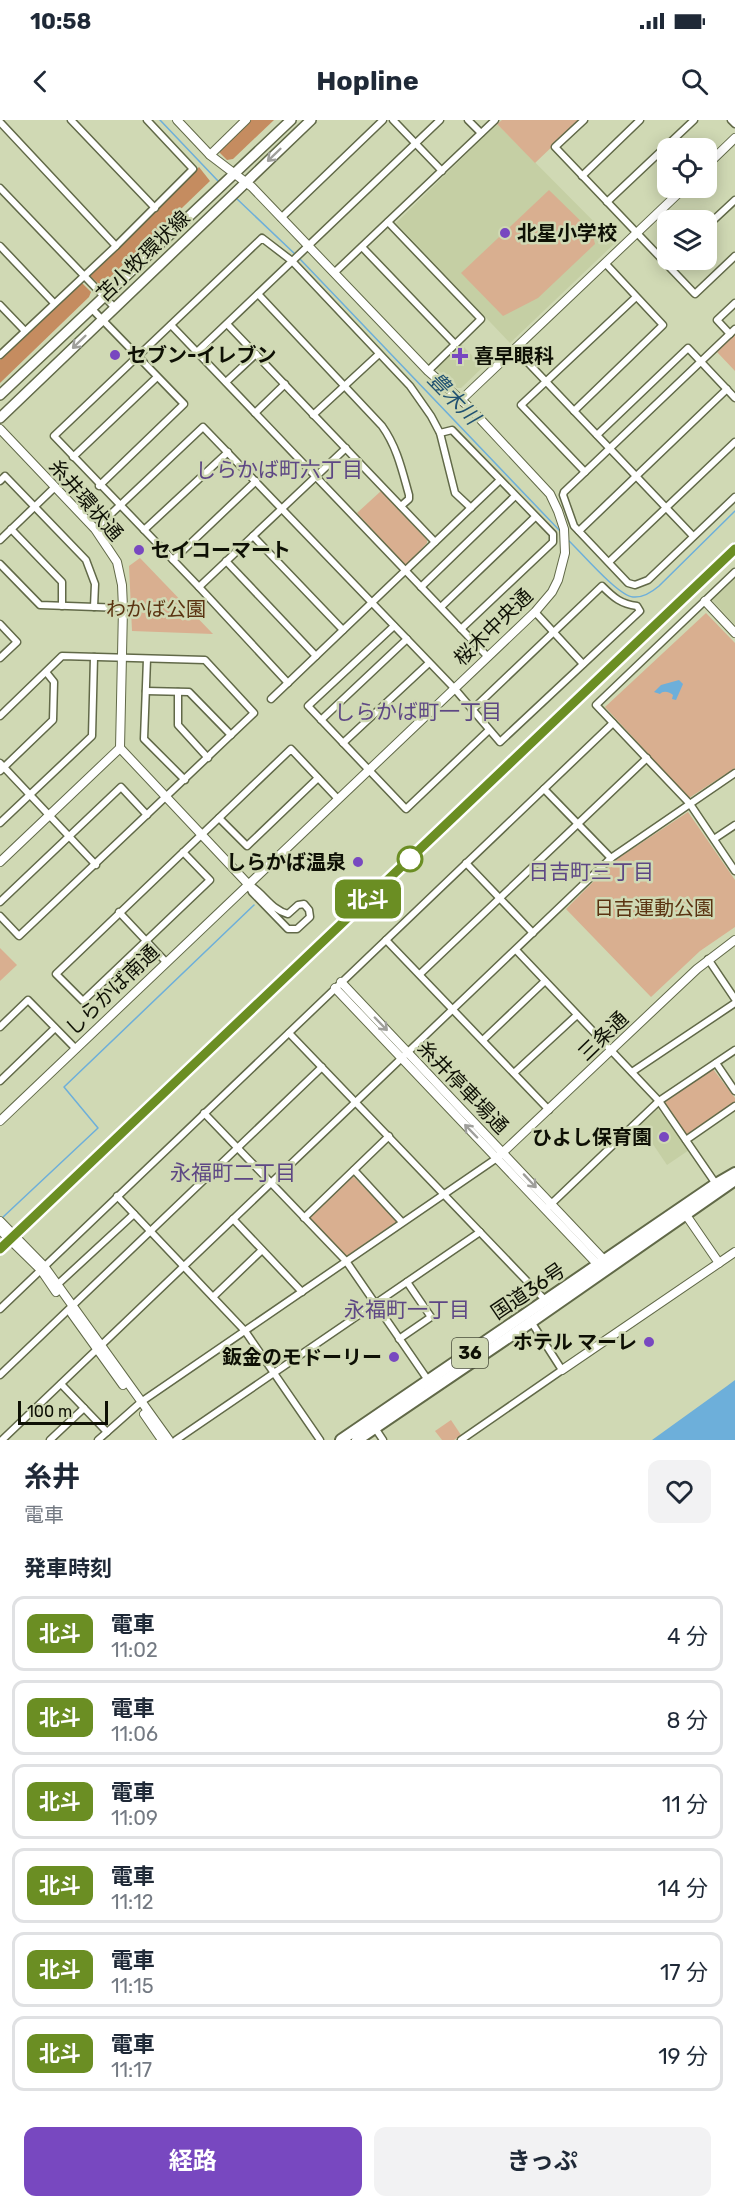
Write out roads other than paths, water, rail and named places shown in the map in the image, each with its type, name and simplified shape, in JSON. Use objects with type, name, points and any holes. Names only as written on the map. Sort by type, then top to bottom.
[{"type":"highway","name":"国道36号","points":[[605,1266],[716,1184],[735,1173]]},
{"type":"highway","name":"国道36号","points":[[341,1440],[431,1385],[735,1180]]},
{"type":"highway","name":"国道36号","points":[[357,1440],[431,1385]]},
{"type":"main road","name":"苫小牧環状線","points":[[0,395],[291,120]]},
{"type":"main road","name":"苫小牧環状線","points":[[0,418],[311,120]]},
{"type":"street","points":[[71,120],[154,208]]},
{"type":"street","points":[[0,355],[116,246],[193,169],[147,120]]},
{"type":"street","name":"桜木中央通","points":[[177,120],[231,176],[246,182],[543,485],[558,511],[564,529],[565,544],[558,580],[548,597],[535,612],[248,884]]},
{"type":"street","points":[[281,218],[383,120]]},
{"type":"street","points":[[393,120],[442,171]]},
{"type":"street","points":[[197,352],[440,120]]},
{"type":"street","points":[[468,120],[481,133]]},
{"type":"street","points":[[333,273],[495,120]]},
{"type":"street","points":[[584,120],[555,147],[657,255]]},
{"type":"street","points":[[582,176],[640,120]]},
{"type":"street","points":[[607,202],[694,120]]},
{"type":"street","points":[[731,120],[735,124]]},
{"type":"street","points":[[3,122],[116,246]]},
{"type":"street","points":[[210,155],[241,122]]},
{"type":"street","points":[[717,155],[735,138]]},
{"type":"street","points":[[0,188],[115,308]]},
{"type":"street","points":[[461,400],[673,198]]},
{"type":"street","points":[[717,217],[735,200]]},
{"type":"street","points":[[388,222],[481,319],[428,370]]},
{"type":"street","points":[[288,683],[199,586],[99,486],[54,436],[262,238],[293,260],[410,386],[440,433],[455,493],[471,508]]},
{"type":"street","points":[[0,246],[54,303]]},
{"type":"street","points":[[362,247],[455,344]]},
{"type":"street","points":[[672,270],[695,294],[735,256]]},
{"type":"street","points":[[574,411],[663,325],[605,263]]},
{"type":"street","points":[[258,294],[382,426],[397,452],[409,495],[409,499],[401,506]]},
{"type":"street","points":[[585,472],[521,405],[636,297]]},
{"type":"street","points":[[735,303],[717,320],[733,331],[563,495],[574,526],[628,583],[635,585],[643,584],[735,497]]},
{"type":"street","points":[[0,305],[25,331]]},
{"type":"street","points":[[92,308],[184,405],[99,486]]},
{"type":"street","points":[[171,324],[488,657]]},
{"type":"street","points":[[227,324],[435,542]]},
{"type":"street","points":[[597,435],[688,348],[735,398]]},
{"type":"street","points":[[515,349],[693,536]]},
{"type":"street","points":[[226,382],[256,354]]},
{"type":"street","points":[[314,415],[379,354]]},
{"type":"street","points":[[73,457],[157,377]]},
{"type":"street","points":[[255,413],[285,384]]},
{"type":"street","points":[[579,531],[727,389]]},
{"type":"street","points":[[95,529],[203,427],[454,688],[472,710],[500,742],[640,611],[637,606],[616,600],[602,586],[472,710]]},
{"type":"street","name":"糸井環状通","points":[[0,429],[95,529],[117,562],[123,585],[120,748]]},
{"type":"street","points":[[440,433],[452,430],[553,534],[553,542],[461,629]]},
{"type":"street","points":[[609,562],[735,442]]},
{"type":"street","points":[[199,586],[346,448]]},
{"type":"street","points":[[144,530],[228,452]]},
{"type":"street","points":[[0,481],[5,476],[86,560],[95,584],[94,607]]},
{"type":"street","points":[[271,699],[500,480]]},
{"type":"street","points":[[173,560],[256,481]]},
{"type":"street","points":[[0,540],[55,487]]},
{"type":"street","points":[[421,587],[515,496]]},
{"type":"street","points":[[441,607],[535,517]]},
{"type":"street","points":[[11,529],[62,582],[62,606]]},
{"type":"street","points":[[253,536],[343,630]]},
{"type":"street","points":[[226,561],[316,656]]},
{"type":"street","points":[[0,564],[40,605],[123,608]]},
{"type":"street","points":[[735,572],[596,705],[690,804],[735,871]]},
{"type":"street","points":[[705,601],[735,633]]},
{"type":"street","points":[[535,612],[583,664]]},
{"type":"street","points":[[0,624],[17,642],[0,658]]},
{"type":"street","points":[[394,626],[308,706],[406,809],[489,729]]},
{"type":"street","points":[[321,720],[407,639]]},
{"type":"street","points":[[0,716],[62,656],[205,660],[254,713],[20,936],[0,916]]},
{"type":"street","points":[[0,823],[92,736],[94,657]]},
{"type":"street","points":[[147,659],[144,739],[185,780]]},
{"type":"street","points":[[343,743],[429,663]]},
{"type":"street","points":[[46,672],[54,682],[53,720],[1,767],[96,865]]},
{"type":"street","points":[[146,691],[189,692],[231,735]]},
{"type":"street","points":[[178,692],[178,725],[208,758]]},
{"type":"street","points":[[0,1309],[613,723]]},
{"type":"street","points":[[0,862],[120,748],[248,884],[279,911],[288,914],[298,905],[303,904],[309,910],[310,917],[297,929],[288,928],[252,892],[248,884]]},
{"type":"street","points":[[183,852],[210,880],[83,1001],[56,974],[119,912],[291,749],[338,799]]},
{"type":"street","points":[[420,974],[647,758]]},
{"type":"street","points":[[2,1440],[611,858],[735,773]]},
{"type":"street","points":[[219,818],[247,846],[318,778]]},
{"type":"street","points":[[0,902],[121,787],[147,815]]},
{"type":"street","points":[[544,789],[611,858]]},
{"type":"street","points":[[714,839],[735,825]]},
{"type":"street","points":[[466,863],[533,933]]},
{"type":"street","name":"しらかば南通","points":[[0,1121],[248,884]]},
{"type":"street","points":[[119,912],[166,962]]},
{"type":"street","points":[[386,940],[549,1110]]},
{"type":"street","name":"三条通","points":[[500,1155],[708,959],[735,940]]},
{"type":"street","points":[[516,950],[659,1101],[716,1184]]},
{"type":"street","points":[[708,959],[735,998]]},
{"type":"street","points":[[483,1040],[545,981]]},
{"type":"street","name":"糸井停車場通","points":[[338,985],[408,1052],[500,1155],[605,1266]]},
{"type":"street","name":"糸井停車場通","points":[[338,985],[402,1059],[500,1155]]},
{"type":"street","points":[[0,1027],[28,1000],[76,1049]]},
{"type":"street","points":[[632,1072],[735,1004]]},
{"type":"street","points":[[514,1073],[577,1015]]},
{"type":"street","points":[[0,1081],[55,1028]]},
{"type":"street","points":[[288,1033],[549,1304]]},
{"type":"street","points":[[548,1207],[659,1101],[735,1050]]},
{"type":"street","points":[[716,1063],[735,1091]]},
{"type":"street","points":[[0,1375],[322,1067]]},
{"type":"street","points":[[686,1140],[735,1106]]},
{"type":"street","points":[[204,1113],[346,1261],[431,1385]]},
{"type":"street","points":[[304,1218],[389,1136]]},
{"type":"street","points":[[98,1440],[139,1403],[500,1155]]},
{"type":"street","points":[[354,1170],[402,1222]]},
{"type":"street","points":[[117,1196],[245,1331],[321,1440]]},
{"type":"street","points":[[57,1285],[134,1214]]},
{"type":"street","points":[[686,1215],[719,1263]]},
{"type":"street","points":[[233,1219],[302,1292]]},
{"type":"street","points":[[0,1221],[57,1285],[70,1308]]},
{"type":"street","points":[[0,1230],[43,1268],[139,1403],[169,1440]]},
{"type":"street","points":[[176,1440],[480,1232]]},
{"type":"street","points":[[213,1298],[262,1250]]},
{"type":"street","points":[[461,1440],[735,1252]]},
{"type":"street","points":[[399,1339],[431,1317],[407,1282]]},
{"type":"street","points":[[529,1318],[562,1370]]},
{"type":"street","points":[[61,1384],[107,1432]]},
{"type":"street","points":[[139,1403],[162,1440]]},
{"type":"street","points":[[50,1440],[84,1408]]},
{"type":"street","points":[[375,1428],[383,1440]]},
{"type":"water","points":[[679,680],[683,684],[676,700],[672,699],[673,695],[668,692],[660,694],[654,692],[661,685]]},
{"type":"water","points":[[735,1380],[735,1440],[652,1440],[727,1386]]},
{"type":"waterway","name":"豊木川","points":[[160,120],[219,182]]},
{"type":"waterway","name":"豊木川","points":[[236,198],[296,255]]},
{"type":"waterway","name":"豊木川","points":[[299,258],[561,532]]},
{"type":"waterway","name":"豊木川","points":[[568,540],[618,589],[626,595],[640,597],[659,586],[735,511]]},
{"type":"waterway","points":[[2,1218],[98,1128],[64,1087],[254,905]]},
{"type":"railway","points":[[0,1245],[735,544]]},
{"type":"train","name":"北斗","points":[[0,1249],[735,549]]},
{"type":"place","name":"北星小学校","points":[[505,233]]},
{"type":"place","name":"セブン-イレブン","points":[[115,355]]},
{"type":"place","name":"喜早眼科","points":[[460,356]]},
{"type":"place","name":"セイコーマート","points":[[139,550]]},
{"type":"place","name":"しらかば温泉","points":[[358,862]]},
{"type":"place","name":"ひよし保育園","points":[[664,1137]]},
{"type":"place","name":"ホテル マーレ","points":[[649,1342]]},
{"type":"place","name":"鈑金のモドーリー","points":[[394,1357]]},
{"type":"district","name":"しらかば町六丁目","points":[[279,469]]},
{"type":"district","name":"しらかば町一丁目","points":[[418,711]]},
{"type":"district","name":"日吉町三丁目","points":[[591,871]]},
{"type":"district","name":"永福町二丁目","points":[[233,1172]]},
{"type":"district","name":"永福町一丁目","points":[[407,1309]]},
{"type":"park label","name":"わかば公園","points":[[156,609]]},
{"type":"park label","name":"日吉運動公園","points":[[654,908]]}]
